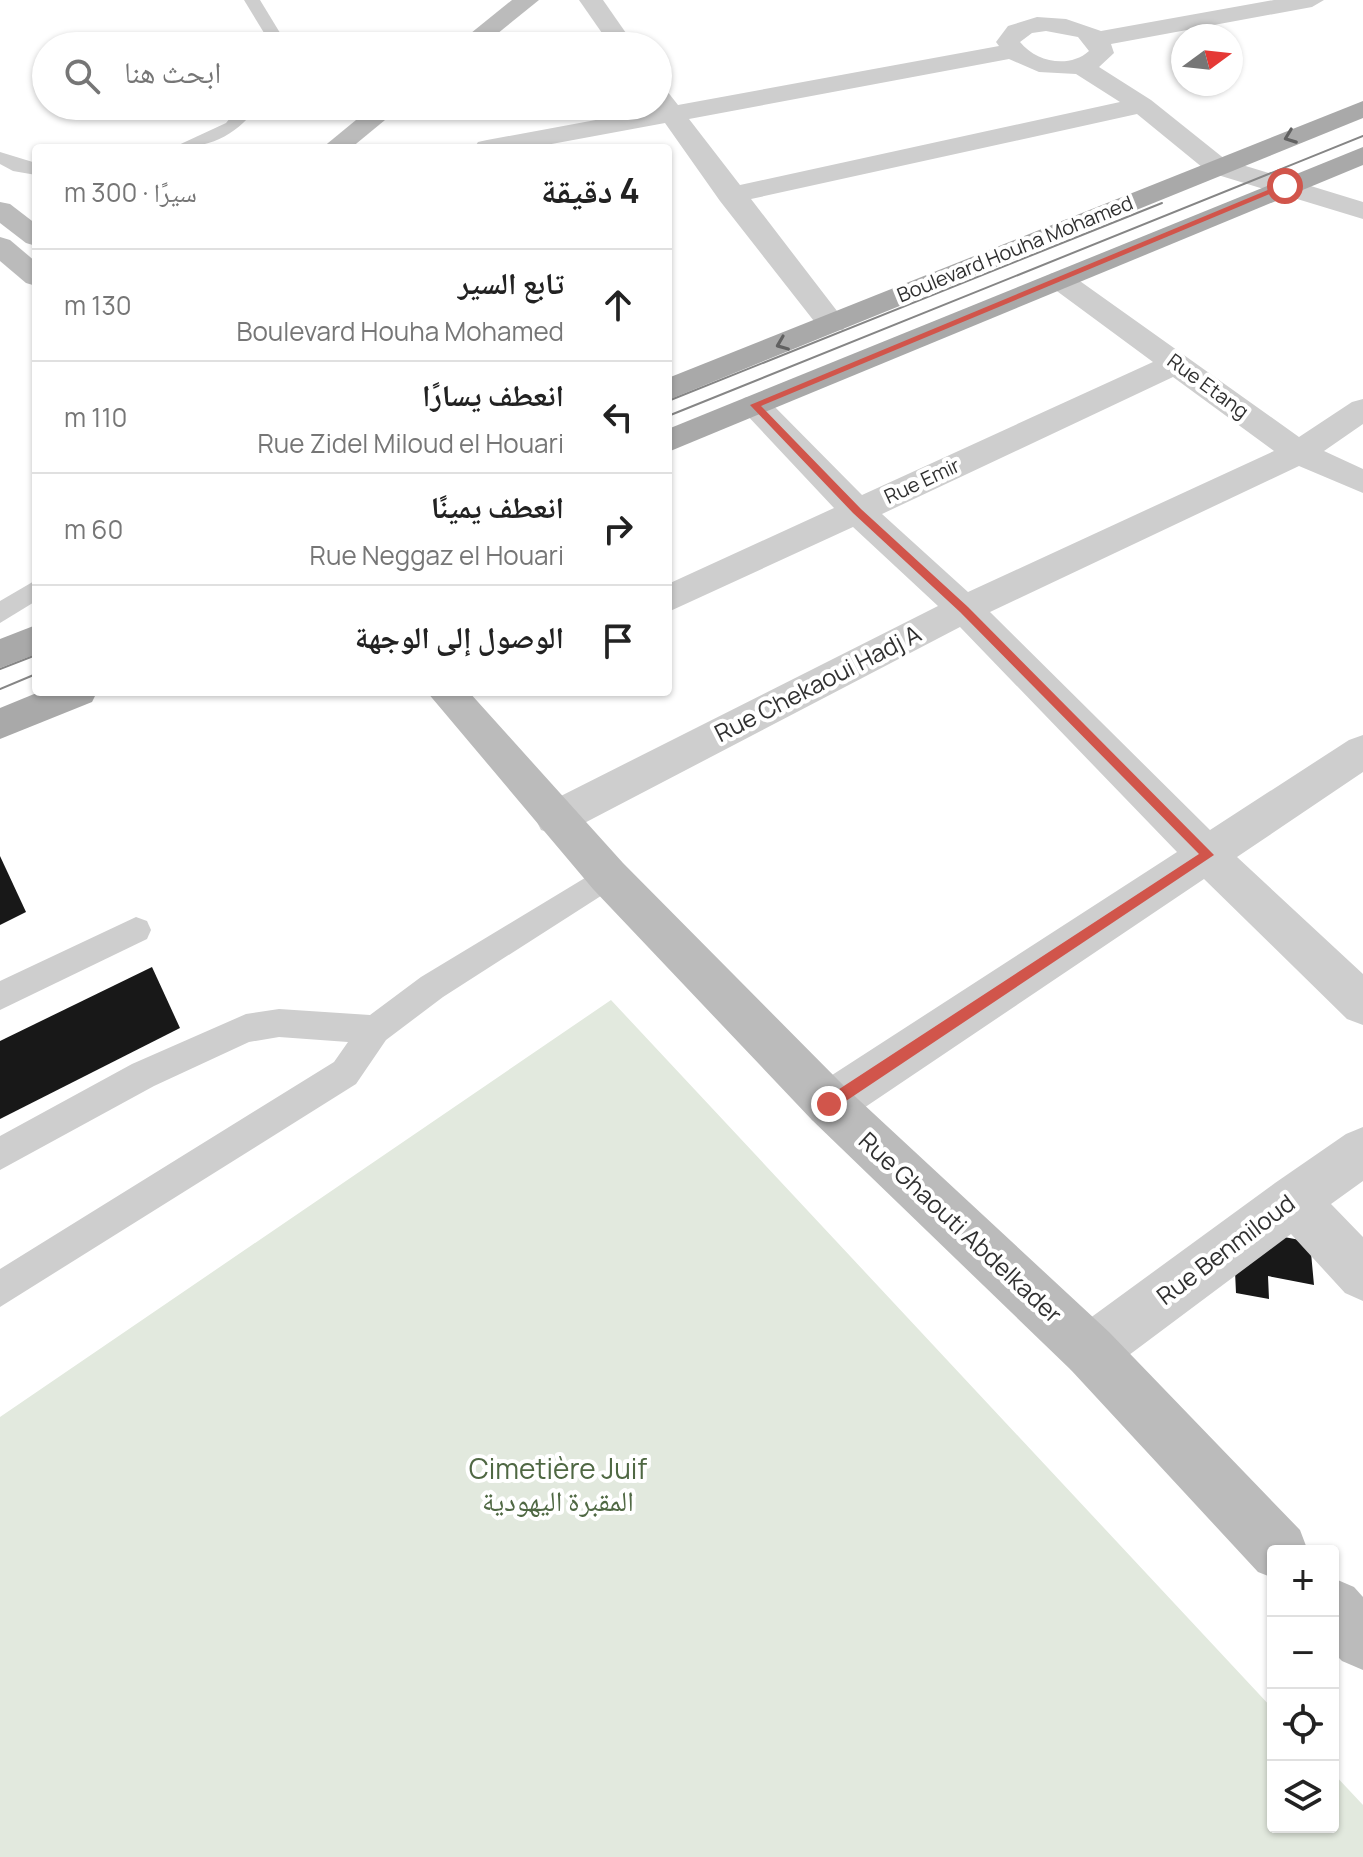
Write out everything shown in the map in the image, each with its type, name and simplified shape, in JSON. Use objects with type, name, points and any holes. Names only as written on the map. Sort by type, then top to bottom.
[{"type":"main road","points":[[485,32],[527,0]]},
{"type":"main road","name":"Boulevard Houha Mohamed","points":[[672,388],[1363,109]]},
{"type":"main road","points":[[340,144],[371,120]]},
{"type":"main road","name":"Boulevard Houha Mohamed","points":[[672,439],[1363,155]]},
{"type":"main road","points":[[0,210],[32,234]]},
{"type":"main road","points":[[0,246],[32,274]]},
{"type":"main road","points":[[0,654],[32,641]]},
{"type":"main road","points":[[0,724],[68,696]]},
{"type":"main road","name":"Rue Ghaouti Abdelkader","points":[[457,696],[556,818],[608,876],[829,1104],[1090,1351],[1273,1545]]},
{"type":"main road","points":[[1339,1614],[1363,1640]]},
{"type":"street","points":[[1097,39],[1102,53],[1097,60],[1080,66],[1036,64],[1013,51],[1008,42],[1017,30],[1037,24],[1063,25],[1097,39],[1312,0]]},
{"type":"street","points":[[601,1],[616,32]]},
{"type":"street","points":[[1018,8],[1037,24]]},
{"type":"street","points":[[672,104],[1013,51]]},
{"type":"street","points":[[1080,66],[1142,105],[1217,166],[1363,211]]},
{"type":"street","points":[[730,195],[1142,105]]},
{"type":"street","points":[[672,116],[832,324]]},
{"type":"street","points":[[528,144],[612,120]]},
{"type":"street","name":"Rue Etang","points":[[1060,280],[1299,453],[1363,482]]},
{"type":"street","name":"Rue Emir","points":[[672,597],[1176,363]]},
{"type":"street","points":[[755,405],[857,511],[964,609],[1207,855],[1363,1004]]},
{"type":"street","name":"Rue Chekaoui Hadj A","points":[[556,818],[964,609],[1299,453],[1363,409]]},
{"type":"street","points":[[829,1104],[1363,751]]},
{"type":"street","name":"Rue Benmiloud","points":[[1090,1351],[1363,1151]]},
{"type":"street","points":[[1293,1200],[1363,1275]]},
{"type":"lane","points":[[252,0],[271,32]]},
{"type":"lane","points":[[191,144],[232,127],[238,120]]},
{"type":"lane","points":[[0,157],[19,167],[32,169]]},
{"type":"lane","points":[[0,614],[32,592]]},
{"type":"lane","points":[[0,1289],[345,1073],[375,1030],[432,987],[608,876]]},
{"type":"lane","points":[[0,996],[136,930]]},
{"type":"lane","points":[[0,1154],[143,1075],[246,1028],[279,1023],[375,1030]]},
{"type":"green space","name":"Cimetière Juif المقبرة اليهودية","points":[[611,1000],[1267,1703],[1267,1833],[1339,1833],[1339,1779],[1363,1805],[1363,1857],[0,1857],[0,1417]]},
{"type":"building","points":[[0,856],[26,912],[0,925]]},
{"type":"building","points":[[152,967],[180,1028],[0,1119],[0,1041]]},
{"type":"building","points":[[1233,1227],[1310,1242],[1314,1285],[1268,1276],[1269,1299],[1236,1293]]},
{"type":"tram line","points":[[672,414],[1363,136]]},
{"type":"tram line","points":[[672,399],[1162,203]]},
{"type":"tram line","points":[[0,669],[32,657]]},
{"type":"tram line","points":[[0,689],[32,676]]},
{"type":"route","points":[[829,1104],[1207,855],[964,609],[857,511],[755,405],[1285,186]]}]
